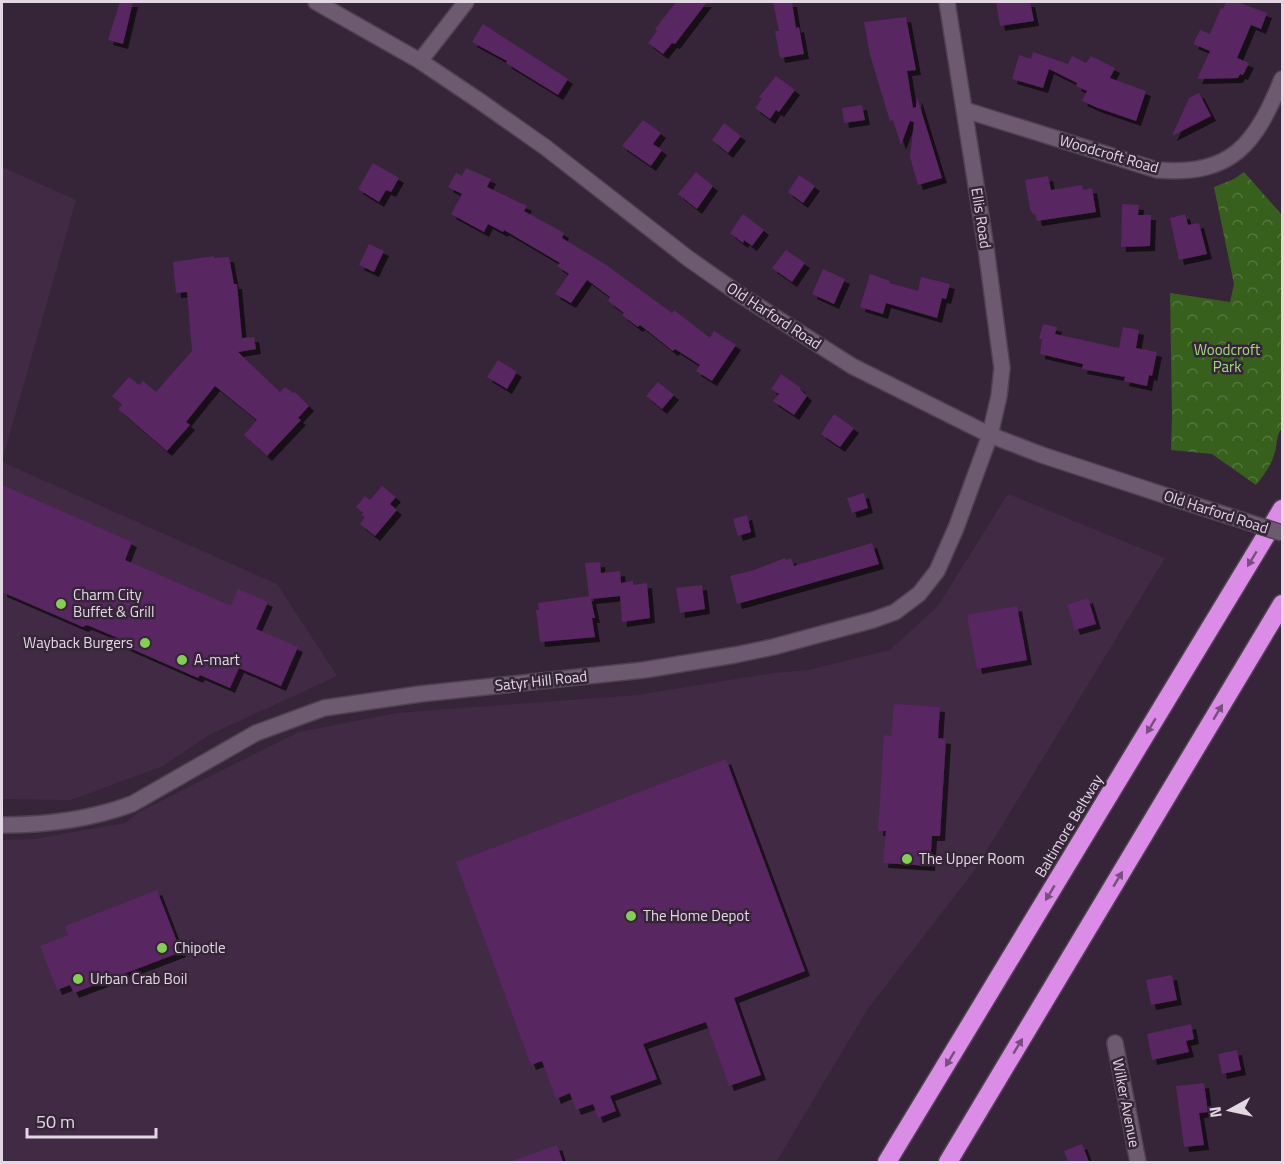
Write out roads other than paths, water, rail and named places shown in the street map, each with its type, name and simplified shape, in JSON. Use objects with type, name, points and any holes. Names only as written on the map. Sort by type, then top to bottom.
[{"type":"highway","name":"Baltimore Beltway","points":[[885,1162],[899,1143],[1282,509]]},
{"type":"highway","points":[[951,1159],[1282,604]]},
{"type":"street","name":"Old Harford Road","points":[[316,2],[420,61],[545,147],[739,294],[852,366],[990,435],[1042,455],[1282,533]]},
{"type":"street","points":[[420,61],[466,2]]},
{"type":"street","name":"Ellis Road","points":[[947,2],[1001,352],[999,396],[990,435]]},
{"type":"street","name":"Woodcroft Road","points":[[965,110],[1157,170],[1198,171],[1224,162],[1244,146],[1260,124],[1282,79]]},
{"type":"street","name":"Satyr Hill Road","points":[[2,825],[50,823],[90,818],[111,812],[132,804],[256,734],[324,708],[420,694],[673,666],[773,647],[895,612],[920,594],[937,571],[947,551],[990,435]]},
{"type":"street","name":"Wilker Avenue","points":[[1115,1043],[1138,1162]]},
{"type":"place","name":"Charm City Buffet & Grill","points":[[61,604]]},
{"type":"place","name":"Wayback Burgers","points":[[145,643]]},
{"type":"place","name":"A-mart","points":[[182,660]]},
{"type":"place","name":"The Upper Room","points":[[907,859]]},
{"type":"place","name":"The Home Depot","points":[[631,916]]},
{"type":"place","name":"Chipotle","points":[[162,948]]},
{"type":"place","name":"Urban Crab Boil","points":[[78,979]]},
{"type":"park label","name":"Woodcroft Park","points":[[1227,358]]}]
